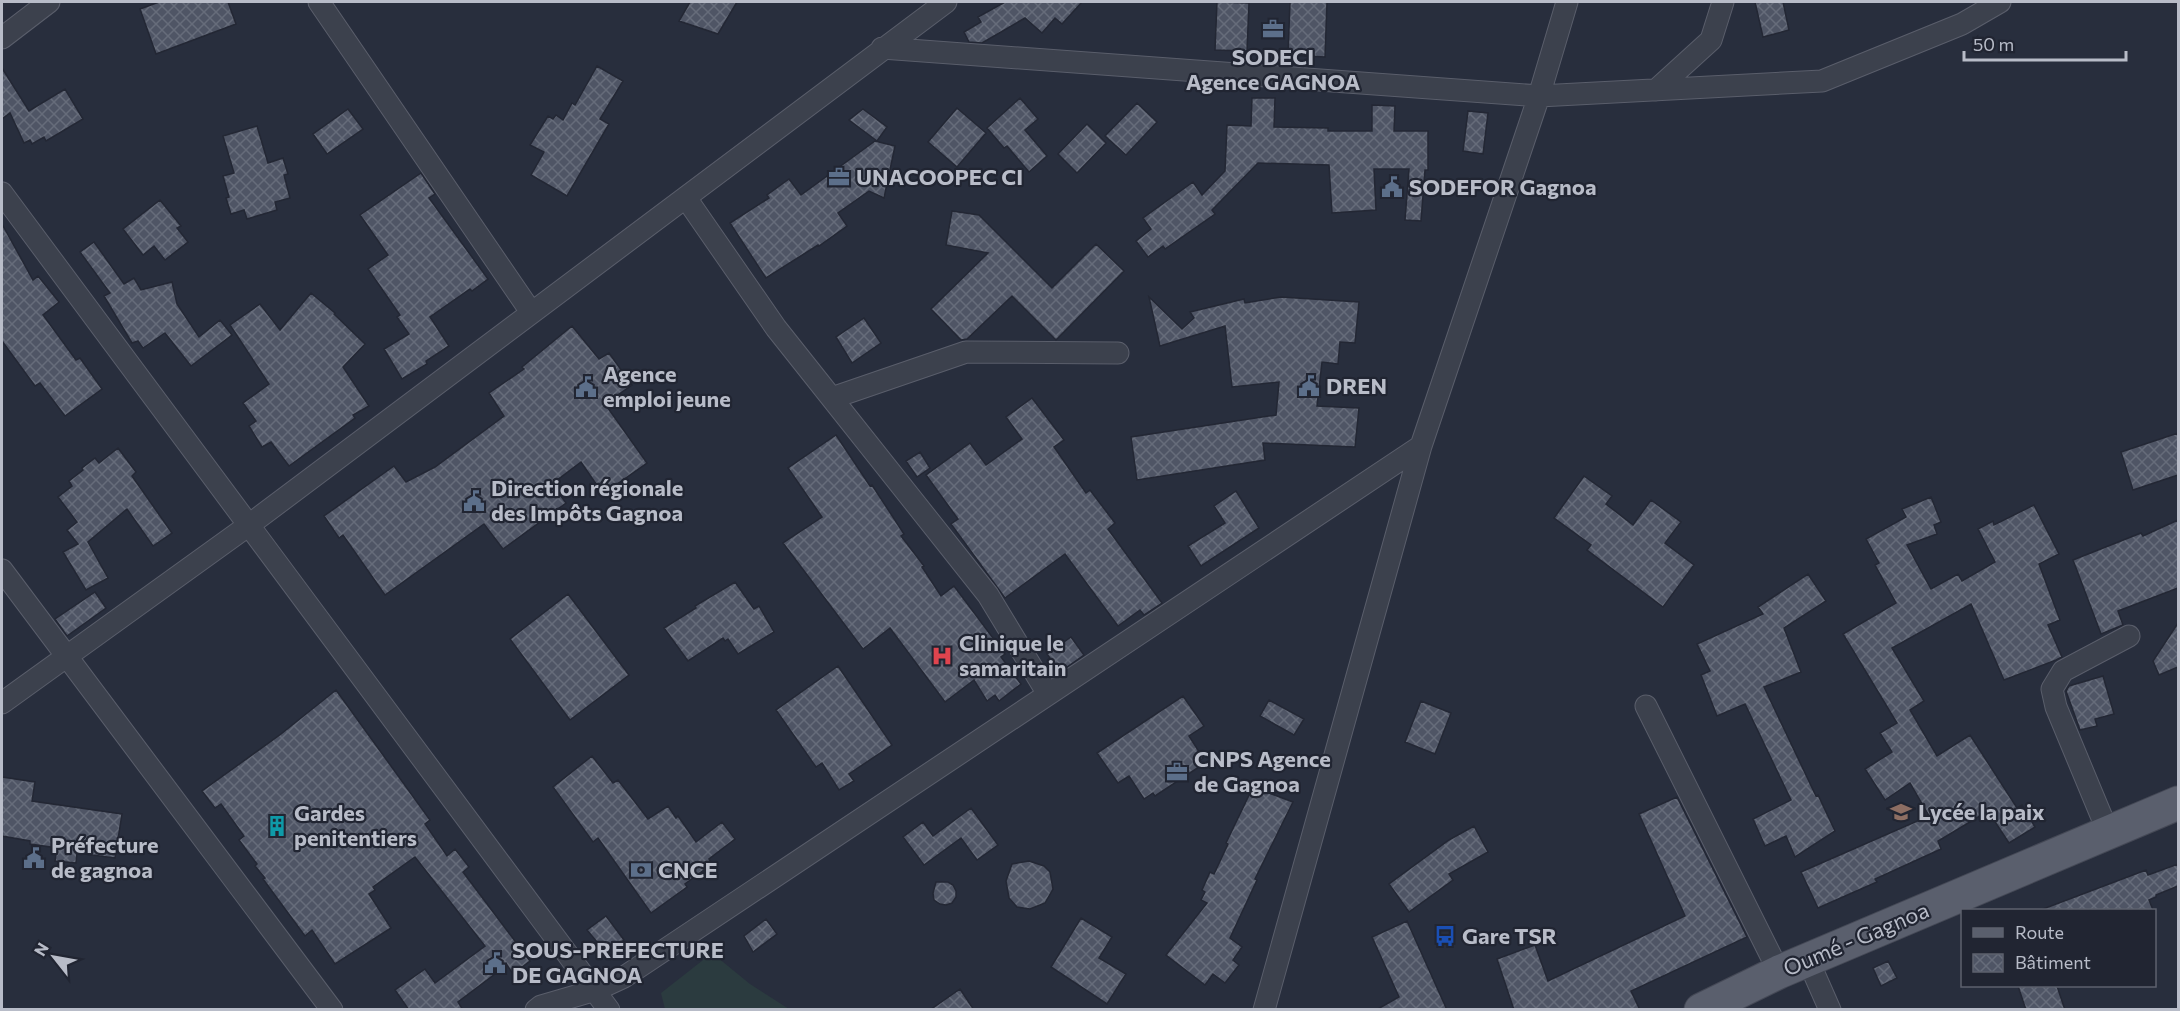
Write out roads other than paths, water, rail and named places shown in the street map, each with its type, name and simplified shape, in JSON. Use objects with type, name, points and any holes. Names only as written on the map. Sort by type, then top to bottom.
[{"type":"main road","name":"Oumé - Gagnoa","points":[[1701,1010],[1793,966],[2178,804]]},
{"type":"street","points":[[2,38],[49,2]]},
{"type":"street","points":[[319,2],[531,312]]},
{"type":"street","points":[[2,703],[249,525],[946,2]]},
{"type":"street","points":[[1264,1010],[1421,446],[1539,96],[1567,2]]},
{"type":"street","points":[[1656,90],[1711,40],[1723,2]]},
{"type":"street","points":[[882,48],[1539,96],[1822,81],[1962,24],[2000,2]]},
{"type":"street","points":[[2,194],[609,1010]]},
{"type":"street","points":[[686,198],[776,328],[988,595],[1048,694]]},
{"type":"street","points":[[832,398],[966,352],[1118,353]]},
{"type":"street","points":[[536,1010],[542,1006],[596,990],[624,977],[1421,446]]},
{"type":"street","points":[[2,570],[332,1010]]},
{"type":"street","points":[[2108,832],[2056,707],[2052,689],[2063,670],[2129,636]]},
{"type":"street","points":[[1646,706],[1793,966],[1830,1010]]},
{"type":"place","name":"SODECI Agence GAGNOA","points":[[1273,29]]},
{"type":"place","name":"UNACOOPEC CI","points":[[839,177]]},
{"type":"place","name":"SODEFOR Gagnoa","points":[[1392,187]]},
{"type":"place","name":"DREN","points":[[1309,386]]},
{"type":"place","name":"Agence emploi jeune","points":[[586,387]]},
{"type":"place","name":"Direction régionale des Impôts Gagnoa","points":[[474,501]]},
{"type":"place","name":"Clinique le samaritain","points":[[942,656]]},
{"type":"place","name":"CNPS Agence de Gagnoa","points":[[1177,772]]},
{"type":"place","name":"Lycée la paix","points":[[1901,812]]},
{"type":"place","name":"Gardes penitentiers","points":[[277,826]]},
{"type":"place","name":"Préfecture de gagnoa","points":[[34,858]]},
{"type":"place","name":"CNCE","points":[[641,870]]},
{"type":"place","name":"Gare TSR","points":[[1445,936]]},
{"type":"place","name":"SOUS-PREFECTURE DE GAGNOA","points":[[495,963]]}]
